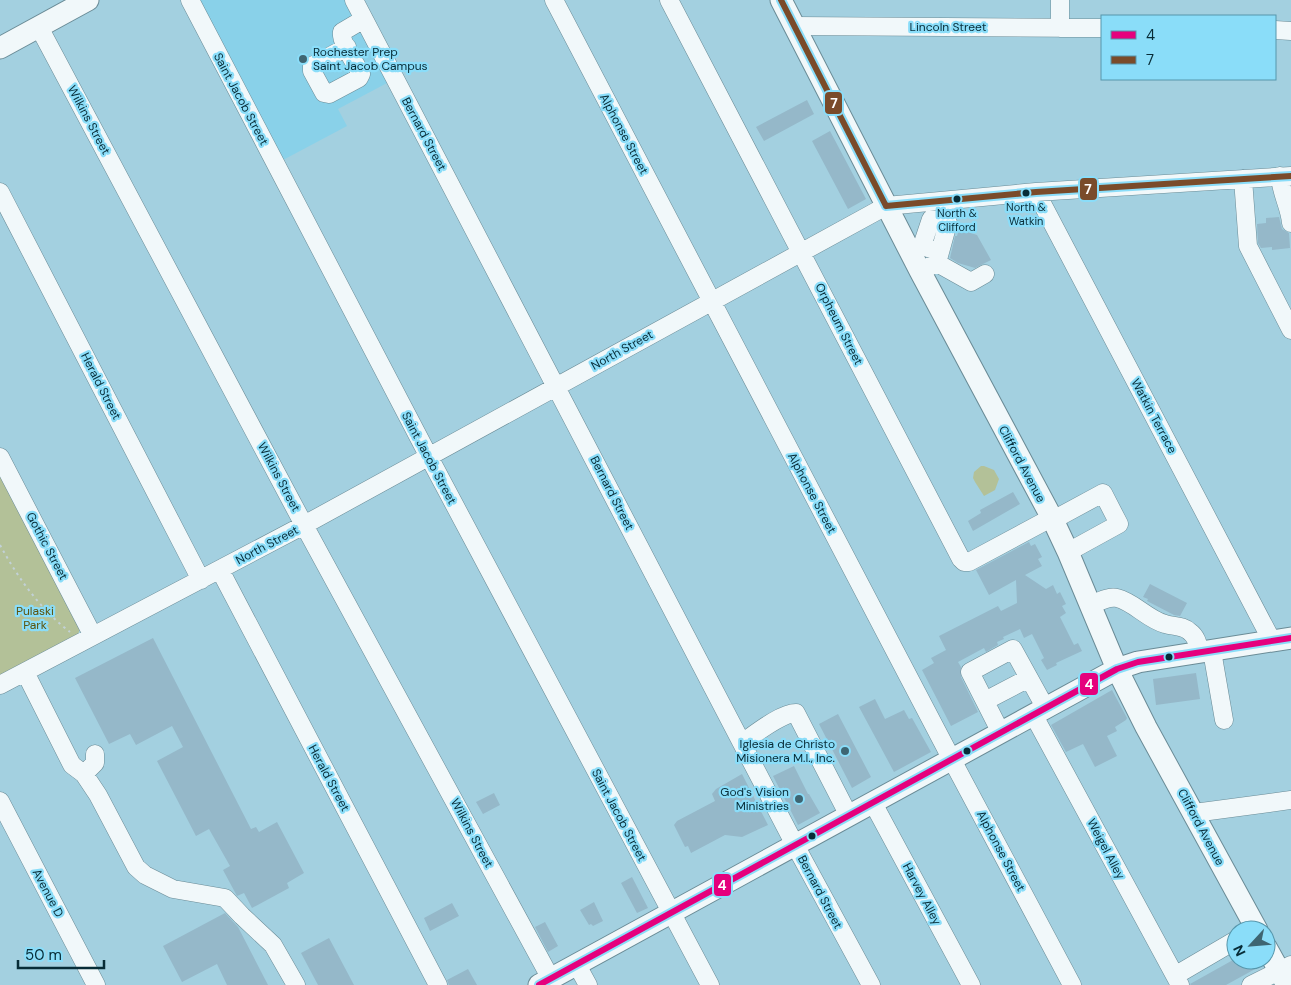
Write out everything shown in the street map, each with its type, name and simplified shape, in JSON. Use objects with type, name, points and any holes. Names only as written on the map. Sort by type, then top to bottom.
[{"type":"main road","points":[[0,48],[88,0]]},
{"type":"main road","name":"Clifford Avenue","points":[[781,0],[886,206],[932,262],[1068,552],[1117,669],[1146,727],[1250,920]]},
{"type":"main road","points":[[545,982],[873,803],[951,758],[1117,669],[1138,662],[1281,640]]},
{"type":"main road","points":[[1276,961],[1285,973]]},
{"type":"street","name":"Saint Jacob Street","points":[[190,0],[428,457],[710,985]]},
{"type":"street","name":"Bernard Street","points":[[354,0],[870,985]]},
{"type":"street","name":"Alphonse Street","points":[[554,0],[1072,985]]},
{"type":"street","name":"Orpheum Street","points":[[669,0],[961,559],[964,562],[969,562],[1103,493],[1120,524],[1068,552]]},
{"type":"street","points":[[1060,0],[1060,28]]},
{"type":"street","points":[[347,47],[341,37],[342,32],[364,20]]},
{"type":"street","name":"Lincoln Street","points":[[794,26],[1101,28]]},
{"type":"street","name":"Wilkins Street","points":[[39,27],[545,982]]},
{"type":"street","points":[[1276,30],[1291,31]]},
{"type":"street","name":"North Street","points":[[0,685],[304,525],[886,206],[1036,192],[1285,176]]},
{"type":"street","points":[[1285,176],[1281,191],[1290,214],[1291,223]]},
{"type":"street","points":[[1242,179],[1248,246],[1291,330]]},
{"type":"street","name":"Herald Street","points":[[0,192],[201,580]]},
{"type":"street","name":"Watkin Terrace","points":[[1036,192],[1281,640]]},
{"type":"street","points":[[942,201],[940,221],[948,223],[932,262],[971,282],[985,274]]},
{"type":"street","name":"Gothic Street","points":[[0,457],[93,636]]},
{"type":"street","name":"Herald Street","points":[[220,570],[438,985]]},
{"type":"street","points":[[1091,605],[1113,598],[1127,602],[1146,615],[1165,624],[1182,627],[1190,631],[1206,652],[1224,720]]},
{"type":"street","name":"Weigel Alley","points":[[985,701],[970,672],[1013,648],[1029,678],[1039,710],[1181,978]]},
{"type":"street","points":[[25,672],[72,765],[84,774],[98,795],[136,867],[145,875],[173,889],[226,898],[273,945],[296,985]]},
{"type":"street","points":[[1000,732],[985,701],[1029,678]]},
{"type":"street","points":[[742,743],[790,713],[796,714],[849,816]]},
{"type":"street","points":[[84,774],[95,763],[95,754]]},
{"type":"street","points":[[1194,813],[1291,800]]},
{"type":"street","name":"Avenue D","points":[[0,801],[96,985]]},
{"type":"street","name":"Harvey Alley","points":[[873,803],[971,985]]},
{"type":"street","points":[[1181,978],[1226,947]]},
{"type":"street","points":[[577,965],[588,985]]},
{"type":"street","points":[[1251,985],[1285,973]]},
{"type":"path","points":[[0,545],[13,568],[36,600],[72,634]]},
{"type":"shaded area","name":"Rochester Prep Saint Jacob Campus","points":[[197,0],[346,0],[389,82],[338,109],[347,126],[283,160]]},
{"type":"green space","points":[[981,466],[994,470],[999,479],[995,490],[984,496],[973,478],[974,472]]},
{"type":"green space","name":"Pulaski Park","points":[[0,473],[80,628],[78,635],[0,676]]},
{"type":"building","points":[[807,100],[814,114],[764,141],[756,127]]},
{"type":"building","points":[[830,131],[866,199],[848,209],[812,141]]},
{"type":"building","points":[[1279,217],[1282,229],[1289,233],[1290,248],[1272,250],[1272,247],[1261,248],[1258,243],[1257,224],[1266,223],[1266,218]]},
{"type":"building","points":[[959,229],[977,235],[991,260],[975,268],[958,263],[950,258],[955,236],[957,236]]},
{"type":"building","points":[[1013,492],[1020,504],[973,531],[968,521],[981,513],[980,510]]},
{"type":"building","points":[[1029,542],[1031,546],[1035,544],[1042,557],[1038,559],[1042,566],[1025,575],[1046,589],[1053,585],[1057,594],[1060,592],[1066,604],[1062,606],[1066,613],[1060,617],[1074,645],[1078,643],[1082,651],[1056,663],[1057,665],[1047,670],[1041,660],[1044,658],[1032,634],[1024,638],[1020,629],[1003,637],[1004,639],[997,642],[998,645],[986,652],[984,648],[958,662],[961,667],[961,677],[978,712],[951,726],[922,670],[934,663],[931,658],[946,650],[939,636],[998,606],[1001,611],[1017,603],[1016,580],[989,595],[976,570]]},
{"type":"building","points":[[1150,584],[1187,603],[1180,616],[1174,615],[1143,597]]},
{"type":"building","points":[[153,638],[251,829],[256,827],[259,832],[277,822],[304,873],[287,883],[289,888],[252,908],[244,893],[237,896],[223,870],[230,866],[209,829],[196,836],[157,761],[183,747],[172,726],[136,745],[130,734],[109,744],[75,678]]},
{"type":"building","points":[[1196,673],[1200,699],[1156,705],[1153,679]]},
{"type":"building","points":[[1112,690],[1127,718],[1115,727],[1117,731],[1107,736],[1117,756],[1095,767],[1083,744],[1066,752],[1051,725]]},
{"type":"building","points":[[875,699],[885,719],[904,710],[909,719],[912,718],[931,752],[894,772],[859,707]]},
{"type":"building","name":"Iglesia de Christo Misionera M.I., Inc.","points":[[838,714],[871,777],[852,788],[819,724]]},
{"type":"building","name":"God's Vision Ministries","points":[[794,766],[820,813],[798,825],[773,776]]},
{"type":"building","points":[[742,774],[768,825],[742,837],[725,835],[691,853],[688,846],[685,847],[674,825],[677,821],[715,801],[712,794],[716,789]]},
{"type":"building","points":[[494,793],[500,805],[483,814],[476,802]]},
{"type":"building","points":[[632,877],[648,908],[637,913],[621,883]]},
{"type":"building","points":[[594,902],[603,921],[593,926],[589,925],[580,910]]},
{"type":"building","points":[[452,903],[459,916],[430,931],[424,918]]},
{"type":"building","points":[[225,913],[238,927],[268,985],[227,985],[217,964],[182,982],[163,946]]},
{"type":"building","points":[[545,922],[558,946],[548,952],[535,927]]},
{"type":"building","points":[[329,938],[354,985],[318,985],[301,953]]},
{"type":"building","points":[[1226,964],[1226,970],[1253,970],[1226,985],[1190,984]]},
{"type":"building","points":[[468,969],[477,985],[449,985],[447,980]]},
{"type":"transit line","name":"7","points":[[781,0],[886,206]]},
{"type":"transit line","name":"7","points":[[886,206],[1036,192],[1291,176]]},
{"type":"transit line","name":"4","points":[[539,985],[1117,669],[1138,662],[1291,638]]},
{"type":"place","name":"Rochester Prep Saint Jacob Campus","points":[[303,59]]},
{"type":"place","name":"North & Watkin","points":[[1026,193]]},
{"type":"place","name":"North & Clifford","points":[[957,199]]},
{"type":"place","name":"Iglesia de Christo Misionera M.I., Inc.","points":[[845,751]]},
{"type":"place","name":"God's Vision Ministries","points":[[799,799]]}]
